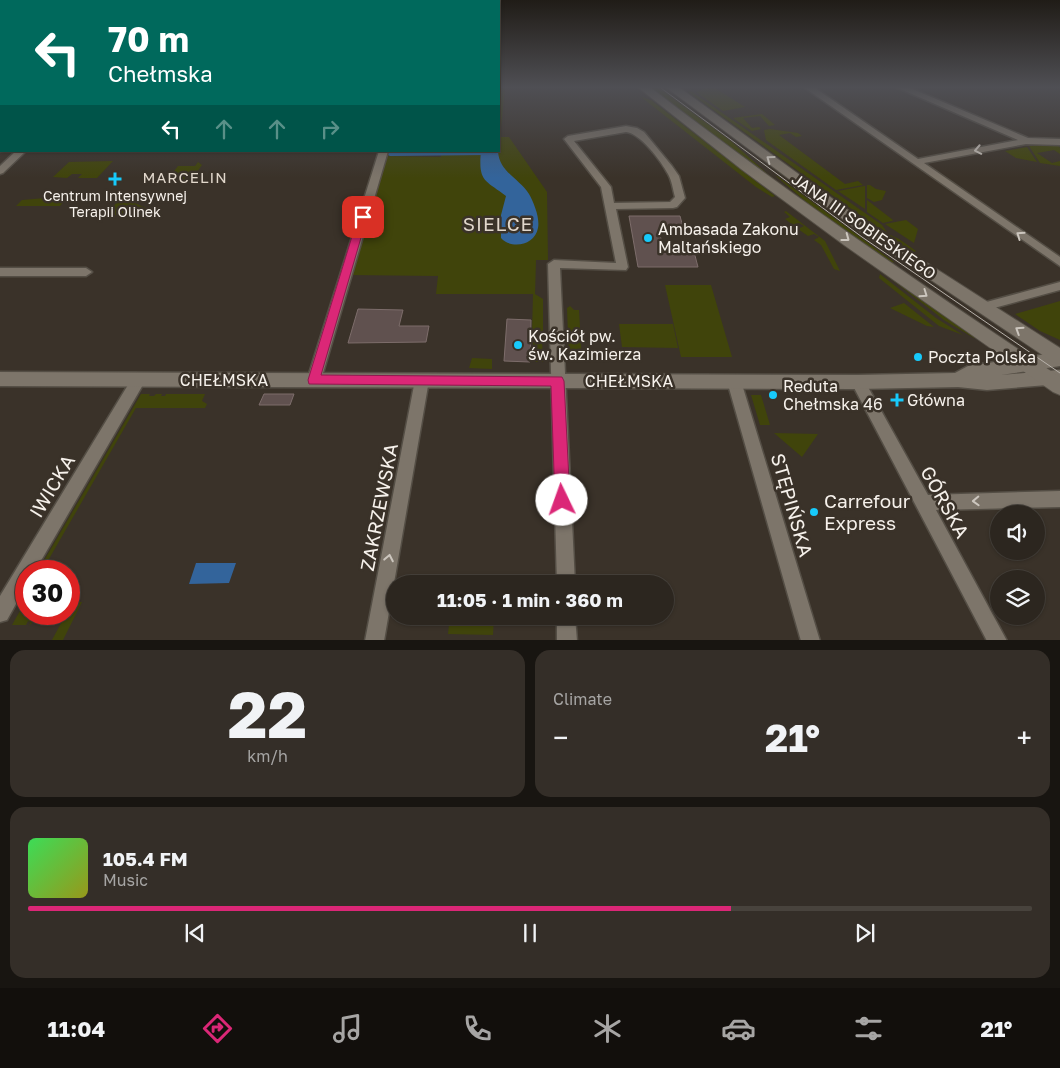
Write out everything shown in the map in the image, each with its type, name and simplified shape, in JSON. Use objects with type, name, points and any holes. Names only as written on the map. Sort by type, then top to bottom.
[{"type":"main road","name":"JANA III SOBIESKIEGO","points":[[682,118],[770,186],[1025,364],[1056,381]]},
{"type":"main road","name":"JANA III SOBIESKIEGO","points":[[713,118],[864,228],[1060,358]]},
{"type":"street","points":[[852,118],[1060,262]]},
{"type":"street","points":[[976,118],[1026,141]]},
{"type":"street","points":[[566,575],[554,264],[622,267],[606,187],[568,139],[626,129],[634,130],[641,134],[674,176],[680,198],[673,204],[611,206]]},
{"type":"street","points":[[916,162],[1026,141],[1060,142]]},
{"type":"street","points":[[0,171],[21,152]]},
{"type":"street","points":[[314,380],[384,152]]},
{"type":"street","points":[[0,272],[86,272]]},
{"type":"street","points":[[983,307],[1060,286]]},
{"type":"street","name":"CHEŁMSKA","points":[[958,380],[968,373],[1060,358]]},
{"type":"street","name":"CHEŁMSKA","points":[[0,379],[858,382],[958,380],[987,383],[1056,381]]},
{"type":"street","name":"IWICKA","points":[[0,613],[139,379]]},
{"type":"street","name":"ZAKRZEWSKA","points":[[374,640],[422,380]]},
{"type":"street","name":"STĘPIŃSKA","points":[[734,381],[811,640]]},
{"type":"street","name":"GÓRSKA","points":[[858,382],[998,640]]},
{"type":"street","points":[[923,503],[1060,499]]},
{"type":"street","points":[[566,625],[567,640]]},
{"type":"green space","points":[[500,118],[502,118],[500,137]]},
{"type":"green space","points":[[668,118],[674,118],[775,196],[772,197],[756,187]]},
{"type":"green space","points":[[688,118],[699,118],[732,142],[783,188]]},
{"type":"green space","points":[[720,118],[873,227],[899,239],[916,251],[913,253],[887,239]]},
{"type":"green space","points":[[724,118],[729,118],[882,225],[887,232],[874,225]]},
{"type":"green space","points":[[733,118],[744,118],[752,128],[759,127],[761,129],[752,131]]},
{"type":"green space","points":[[762,118],[767,118],[775,125],[769,126]]},
{"type":"green space","points":[[770,129],[798,133],[802,136],[796,137],[790,133],[779,135],[845,184],[858,181],[863,185],[836,190],[766,140],[764,130]]},
{"type":"green space","points":[[500,137],[509,137],[547,192],[548,260],[536,260],[535,294],[543,299],[543,334],[532,334],[533,294],[436,294],[438,276],[349,275],[383,156],[441,157],[441,152],[500,152]]},
{"type":"green space","points":[[1058,145],[1060,154],[1054,150],[1037,153],[1052,163],[1060,161],[1060,166],[1040,163],[1029,146]]},
{"type":"green space","points":[[1027,147],[1037,162],[1016,158],[1005,151]]},
{"type":"green space","points":[[113,161],[97,178],[78,178],[82,174],[72,174],[67,178],[53,177],[69,162]]},
{"type":"green space","points":[[198,162],[202,165],[189,183],[165,183],[178,166],[195,166]]},
{"type":"green space","points":[[776,176],[894,262],[891,263],[812,207]]},
{"type":"green space","points":[[867,185],[886,191],[882,200],[874,202],[867,198]]},
{"type":"green space","points":[[864,186],[865,209],[838,191]]},
{"type":"green space","points":[[69,196],[60,206],[16,206],[22,200]]},
{"type":"green space","points":[[120,199],[130,199],[130,201],[162,215],[108,215],[108,212]]},
{"type":"green space","points":[[867,200],[893,220],[883,223],[867,212]]},
{"type":"green space","points":[[786,211],[825,241],[840,271],[834,269],[821,245],[814,240],[819,237],[814,234],[808,236],[798,229],[804,226],[799,223],[793,225],[785,219],[790,217],[784,212]]},
{"type":"green space","points":[[906,220],[918,229],[914,243],[885,224]]},
{"type":"green space","points":[[882,272],[978,337],[974,338],[944,320]]},
{"type":"green space","points":[[880,274],[936,318],[963,335],[939,326],[879,278]]},
{"type":"green space","points":[[665,285],[711,285],[732,357],[681,357]]},
{"type":"green space","points":[[1060,301],[1060,340],[1040,331],[1015,314]]},
{"type":"green space","points":[[904,303],[934,327],[927,326],[890,308]]},
{"type":"green space","points":[[570,306],[574,310],[579,310],[582,362],[569,361],[567,308]]},
{"type":"green space","points":[[619,324],[673,324],[678,348],[622,347]]},
{"type":"green space","points":[[533,339],[542,339],[543,362],[533,362]]},
{"type":"green space","points":[[472,358],[492,359],[492,369],[469,368]]},
{"type":"green space","points":[[141,394],[154,396],[162,394],[161,396],[165,396],[166,394],[205,394],[202,401],[207,404],[205,408],[136,408],[48,560],[44,560]]},
{"type":"green space","points":[[751,395],[761,395],[770,425],[760,425]]},
{"type":"green space","points":[[774,433],[818,434],[802,457]]},
{"type":"green space","points":[[60,625],[70,625],[63,640],[52,640]]},
{"type":"green space","points":[[449,625],[494,625],[493,635],[448,634]]},
{"type":"water","points":[[481,152],[498,152],[499,158],[506,170],[529,194],[536,211],[538,228],[536,234],[528,242],[517,245],[506,242],[501,238],[501,215],[506,196],[484,179],[480,161]]},
{"type":"water","points":[[196,563],[236,563],[229,583],[189,584]]},
{"type":"building","points":[[629,216],[680,216],[684,231],[659,231],[663,247],[693,248],[698,267],[638,267]]},
{"type":"building","points":[[358,309],[403,310],[399,326],[429,326],[426,342],[348,343]]},
{"type":"building","name":"Kościół pw. św. Kazimierza","points":[[507,319],[531,320],[530,362],[504,361]]},
{"type":"building","points":[[264,394],[294,394],[290,405],[259,405]]},
{"type":"waterway","points":[[390,154],[489,152]]},
{"type":"tram line","points":[[701,118],[862,237],[1060,373]]},
{"type":"place","name":"Centrum Intensywnej Terapii Olinek","points":[[115,179]]},
{"type":"place","name":"Ambasada Zakonu Maltańskiego","points":[[648,238]]},
{"type":"place","name":"Kościół pw. św. Kazimierza","points":[[518,345]]},
{"type":"place","name":"Poczta Polska","points":[[918,357]]},
{"type":"place","name":"Reduta Chełmska 46","points":[[773,395]]},
{"type":"place","name":"Główna","points":[[897,400]]},
{"type":"place","name":"Carrefour Express","points":[[814,512]]},
{"type":"district","name":"MARCELIN","points":[[185,178]]},
{"type":"district","name":"SIELCE","points":[[498,224]]},
{"type":"route","points":[[363,217],[314,380],[557,381],[562,500]]}]
